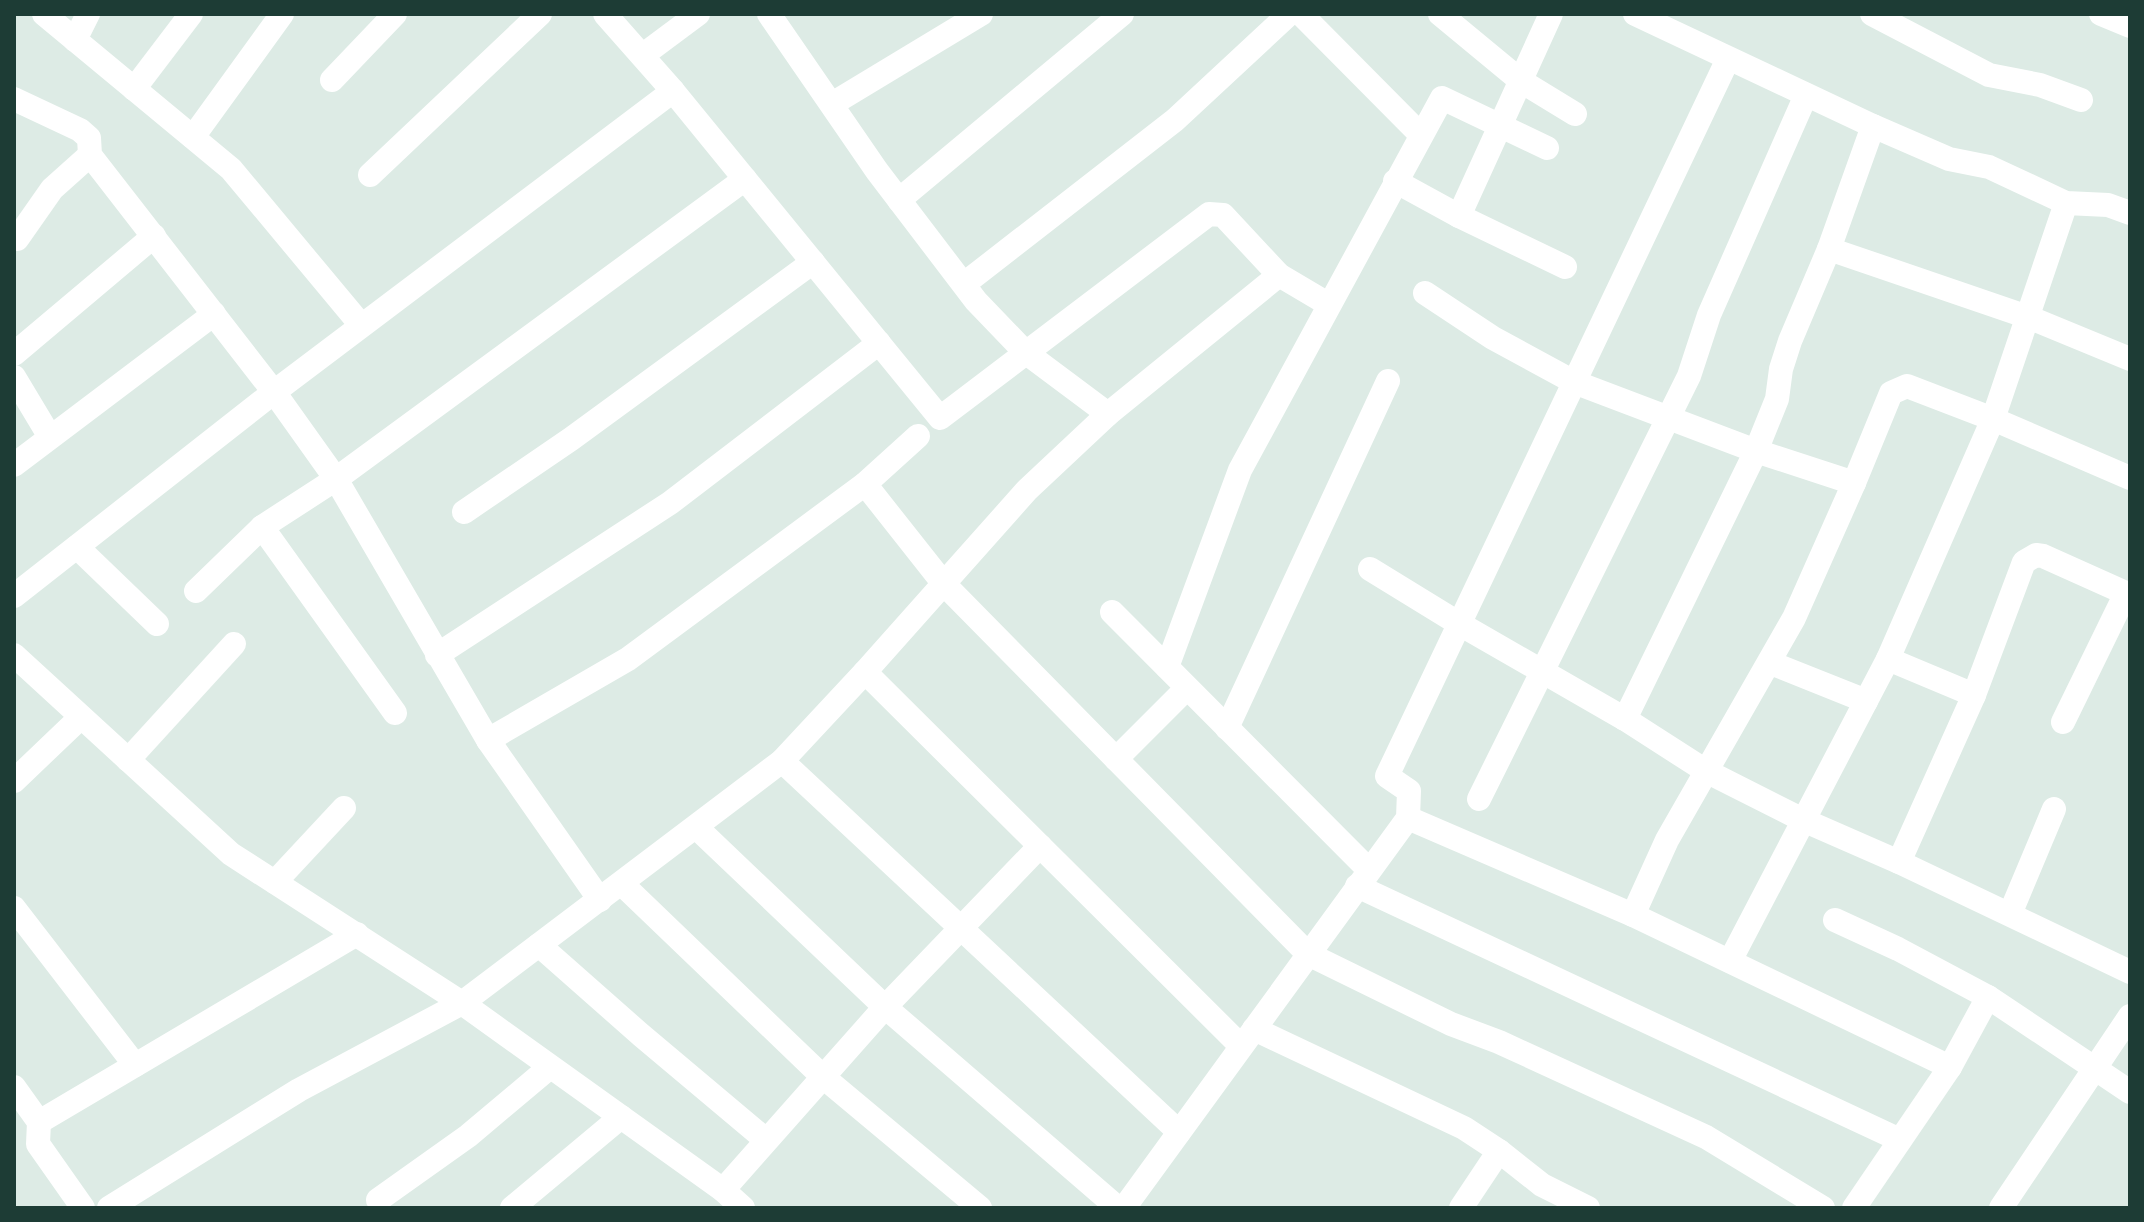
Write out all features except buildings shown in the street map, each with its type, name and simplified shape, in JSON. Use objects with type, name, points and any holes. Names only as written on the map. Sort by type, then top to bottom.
[{"type":"street","points":[[44,14],[231,169],[361,325]]},
{"type":"street","points":[[75,40],[88,14]]},
{"type":"street","points":[[134,89],[191,14]]},
{"type":"street","points":[[193,137],[282,14]]},
{"type":"street","points":[[332,80],[395,14]]},
{"type":"street","points":[[370,175],[540,14]]},
{"type":"street","points":[[605,14],[673,91],[940,418],[1209,214],[1223,215],[1279,275],[1328,304]]},
{"type":"street","points":[[643,55],[698,14]]},
{"type":"street","points":[[769,14],[899,200],[964,284],[1025,352],[1108,414]]},
{"type":"street","points":[[832,104],[981,14]]},
{"type":"street","points":[[899,200],[1122,14]]},
{"type":"street","points":[[964,284],[1175,120],[1289,14]]},
{"type":"street","points":[[1301,14],[1421,135]]},
{"type":"street","points":[[1440,14],[1521,81],[1575,114]]},
{"type":"street","points":[[1459,216],[1551,14]]},
{"type":"street","points":[[1635,14],[1949,159],[1989,167],[2066,203],[2108,205],[2130,213]]},
{"type":"street","points":[[1872,14],[1989,75],[2040,85],[2081,100]]},
{"type":"street","points":[[2101,14],[2130,26]]},
{"type":"street","points":[[696,827],[885,1007],[1121,1208],[1408,818],[1409,791],[1387,776],[1728,59]]},
{"type":"street","points":[[14,596],[361,325],[673,91]]},
{"type":"street","points":[[1479,799],[1689,376],[1709,315],[1806,95]]},
{"type":"street","points":[[1167,667],[1240,470],[1442,98],[1547,148]]},
{"type":"street","points":[[14,99],[80,130],[89,138],[90,155],[274,392],[336,479],[488,740],[600,900]]},
{"type":"street","points":[[1625,719],[1756,451],[1777,399],[1781,369],[1790,341],[1829,249],[1873,126]]},
{"type":"street","points":[[17,239],[52,189],[90,155]]},
{"type":"street","points":[[196,591],[262,527],[336,479],[745,179]]},
{"type":"street","points":[[1395,181],[1565,267]]},
{"type":"street","points":[[1730,961],[1888,659],[1993,419],[2066,203]]},
{"type":"street","points":[[14,354],[154,236]]},
{"type":"street","points":[[1829,249],[2028,317],[2130,359]]},
{"type":"street","points":[[464,512],[571,439],[813,262]]},
{"type":"street","points":[[109,1208],[299,1090],[462,1003],[782,761],[1027,490],[1108,414],[1279,275]]},
{"type":"street","points":[[1425,293],[1493,338],[1574,382],[1756,451],[1854,483]]},
{"type":"street","points":[[14,465],[214,314]]},
{"type":"street","points":[[437,655],[670,503],[879,343]]},
{"type":"street","points":[[14,377],[50,437]]},
{"type":"street","points":[[1227,728],[1388,381]]},
{"type":"street","points":[[1633,915],[1667,840],[1794,618],[1891,393],[1907,386],[2130,478]]},
{"type":"street","points":[[488,740],[628,659],[865,484],[918,436]]},
{"type":"street","points":[[865,484],[944,584],[1308,954],[1451,1024],[1499,1042],[1706,1137],[1823,1208]]},
{"type":"street","points":[[262,527],[395,713]]},
{"type":"street","points":[[77,547],[157,624]]},
{"type":"street","points":[[1899,862],[1974,695],[2024,562],[2029,558],[2043,556],[2128,594],[2063,722]]},
{"type":"street","points":[[1370,569],[1625,719],[1706,771],[1803,820],[2130,972]]},
{"type":"street","points":[[1112,612],[1227,728],[1363,878],[1900,1140]]},
{"type":"street","points":[[128,760],[234,644]]},
{"type":"street","points":[[14,655],[231,854],[462,1003],[723,1190],[743,1208]]},
{"type":"street","points":[[1888,659],[1974,695]]},
{"type":"street","points":[[1771,663],[1866,701]]},
{"type":"street","points":[[865,672],[1040,846],[1248,1037],[1464,1128],[1542,1185],[1588,1208]]},
{"type":"street","points":[[1116,759],[1187,688]]},
{"type":"street","points":[[14,781],[81,717]]},
{"type":"street","points":[[782,761],[1179,1132]]},
{"type":"street","points":[[275,882],[344,808]]},
{"type":"street","points":[[2010,914],[2054,809]]},
{"type":"street","points":[[1408,818],[1633,915],[1950,1067]]},
{"type":"street","points":[[723,1190],[885,1007],[1040,846]]},
{"type":"street","points":[[622,884],[822,1076],[980,1208]]},
{"type":"street","points":[[14,908],[135,1065]]},
{"type":"street","points":[[1835,920],[1898,949],[1988,997],[2130,1092]]},
{"type":"street","points":[[39,1122],[357,934]]},
{"type":"street","points":[[539,945],[766,1140]]},
{"type":"street","points":[[1854,1208],[1950,1067],[1988,997]]},
{"type":"street","points":[[2001,1208],[2130,1016]]},
{"type":"street","points":[[378,1200],[468,1136],[550,1067]]},
{"type":"street","points":[[14,1087],[39,1122],[38,1144],[83,1208]]},
{"type":"street","points":[[512,1208],[621,1117]]},
{"type":"street","points":[[1461,1208],[1499,1151]]}]
